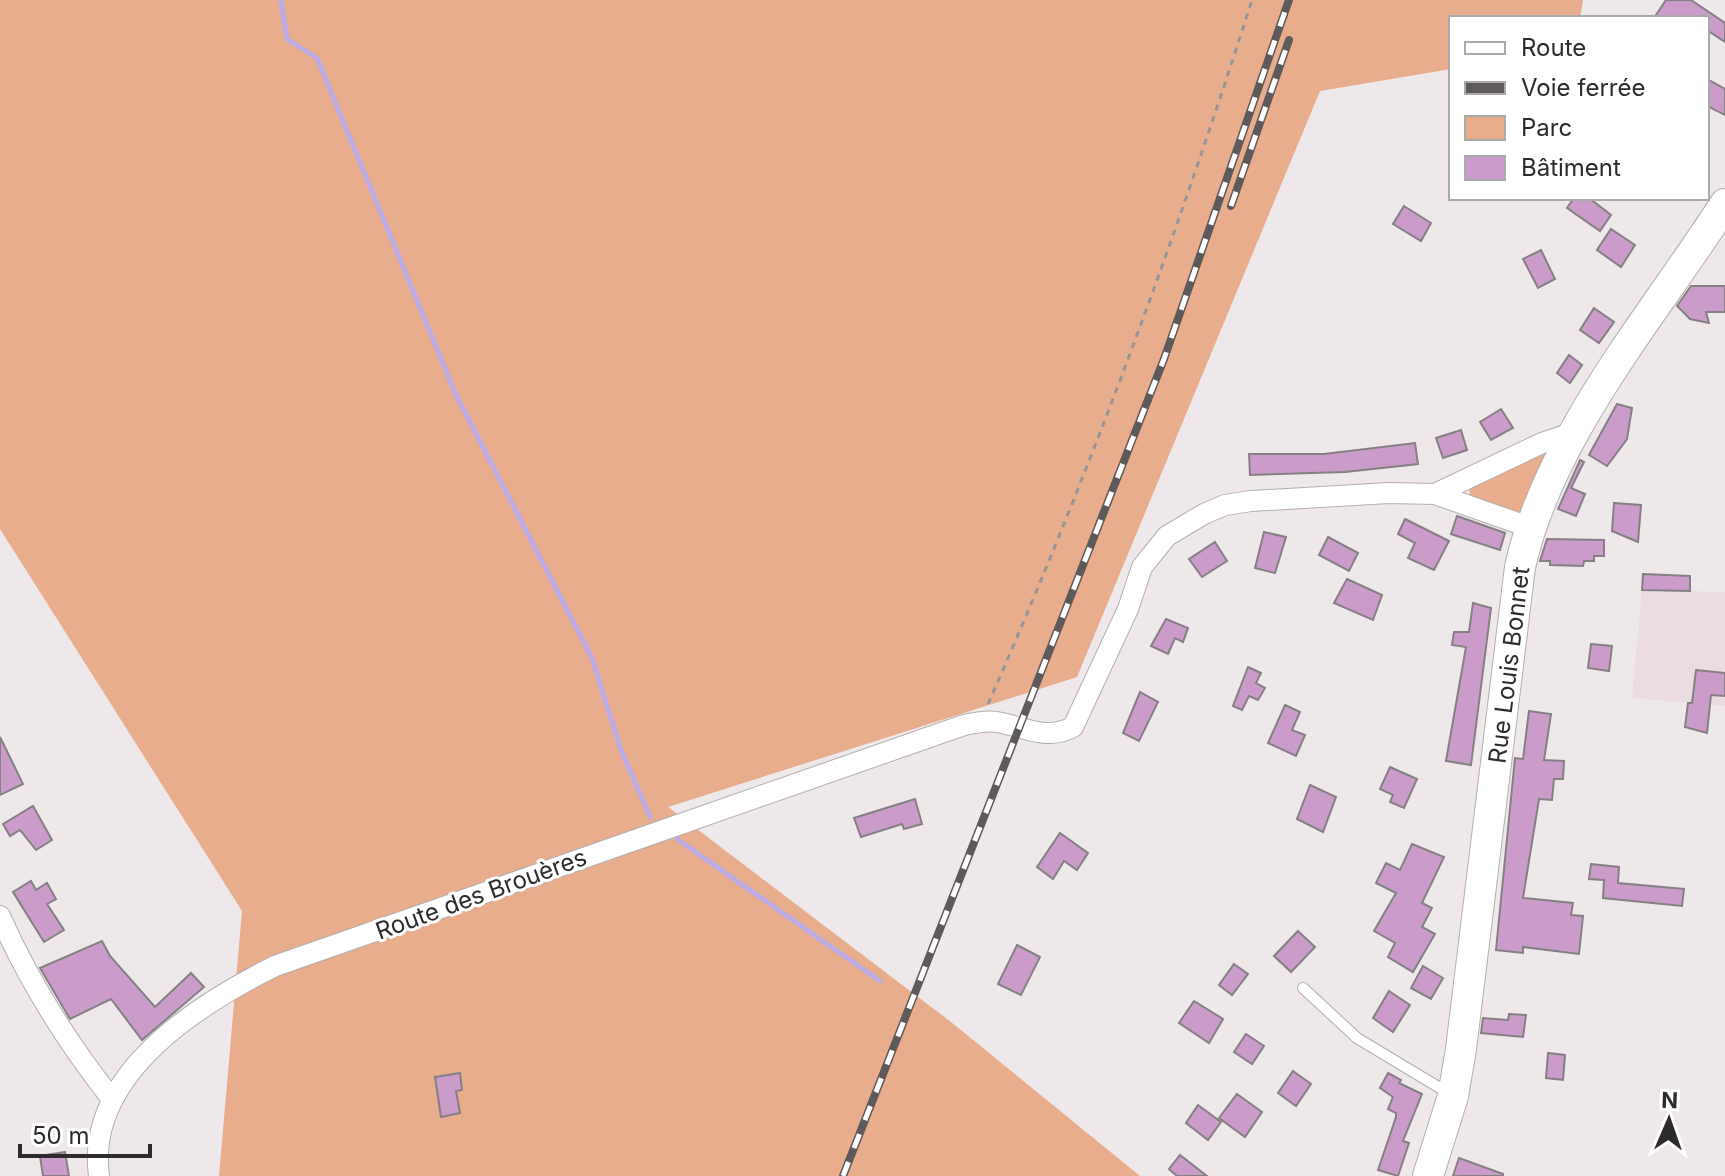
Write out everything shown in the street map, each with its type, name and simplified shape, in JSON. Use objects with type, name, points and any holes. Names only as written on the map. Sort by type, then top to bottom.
[{"type":"street","name":"Rue Louis Bonnet","points":[[1428,1176],[1453,1096],[1520,567],[1529,527],[1572,433],[1725,204]]},
{"type":"street","points":[[1435,494],[1542,443],[1572,433]]},
{"type":"street","points":[[972,724],[993,721],[1046,735],[1059,734],[1073,727],[1128,609],[1142,567],[1167,536],[1225,505],[1389,493],[1435,494],[1529,527]]},
{"type":"street","name":"Route des Brouères","points":[[99,1176],[97,1160],[101,1134],[111,1098],[133,1069],[181,1024],[225,991],[275,966],[972,724]]},
{"type":"street","points":[[0,916],[18,958],[46,1005],[111,1098]]},
{"type":"lane","points":[[1303,988],[1357,1038],[1453,1096]]},
{"type":"path","points":[[972,724],[1024,623],[1136,335],[1213,124],[1252,0]]},
{"type":"shaded area","points":[[1642,590],[1725,592],[1725,706],[1632,698]]},
{"type":"green space","points":[[0,0],[1583,0],[1580,16],[1449,16],[1449,69],[1320,91],[1077,677],[668,807],[951,1022],[1140,1176],[219,1176],[242,911],[0,529]]},
{"type":"green space","points":[[1545,453],[1549,456],[1522,513],[1470,497],[1469,487]]},
{"type":"building","points":[[1666,0],[1691,0],[1725,23],[1725,42],[1709,31],[1709,16],[1655,16]]},
{"type":"building","points":[[1709,80],[1725,89],[1725,115],[1709,107]]},
{"type":"building","points":[[1573,200],[1592,200],[1611,215],[1600,231],[1567,208]]},
{"type":"building","points":[[1404,206],[1431,223],[1421,241],[1393,224]]},
{"type":"building","points":[[1611,229],[1635,245],[1621,267],[1597,250]]},
{"type":"building","points":[[1541,250],[1555,279],[1538,288],[1523,259]]},
{"type":"building","points":[[1691,286],[1725,286],[1725,312],[1706,312],[1709,323],[1690,319],[1677,306]]},
{"type":"building","points":[[1594,308],[1614,322],[1599,343],[1580,330]]},
{"type":"building","points":[[1569,355],[1582,365],[1570,383],[1557,373]]},
{"type":"building","points":[[1617,404],[1632,408],[1627,439],[1607,466],[1589,455]]},
{"type":"building","points":[[1501,409],[1513,428],[1491,440],[1480,422]]},
{"type":"building","points":[[1461,430],[1467,450],[1443,458],[1436,438]]},
{"type":"building","points":[[1415,443],[1418,464],[1345,472],[1250,475],[1249,454],[1324,454]]},
{"type":"building","points":[[1580,460],[1584,462],[1571,488],[1585,494],[1576,516],[1558,509]]},
{"type":"building","points":[[1614,503],[1641,505],[1638,542],[1612,531]]},
{"type":"building","points":[[1457,516],[1505,533],[1500,550],[1451,534]]},
{"type":"building","points":[[1405,519],[1449,541],[1434,570],[1408,558],[1415,543],[1398,534]]},
{"type":"building","points":[[1264,532],[1286,537],[1275,573],[1255,568]]},
{"type":"building","points":[[1328,537],[1358,553],[1349,571],[1319,555]]},
{"type":"building","points":[[1547,539],[1604,540],[1604,556],[1594,556],[1594,561],[1584,561],[1583,566],[1550,565],[1550,561],[1540,561]]},
{"type":"building","points":[[1215,542],[1227,561],[1202,577],[1189,559]]},
{"type":"building","points":[[1643,574],[1690,576],[1690,591],[1642,590]]},
{"type":"building","points":[[1347,579],[1382,595],[1373,620],[1334,603]]},
{"type":"building","points":[[1473,603],[1491,608],[1471,765],[1446,761],[1466,647],[1452,645],[1454,632],[1469,632]]},
{"type":"building","points":[[1166,619],[1188,628],[1183,642],[1175,638],[1168,654],[1151,646]]},
{"type":"building","points":[[1591,644],[1612,646],[1609,671],[1588,668]]},
{"type":"building","points":[[1248,667],[1261,673],[1256,683],[1265,688],[1258,700],[1249,696],[1242,710],[1233,706]]},
{"type":"building","points":[[1696,670],[1725,673],[1725,696],[1711,695],[1707,733],[1685,727]]},
{"type":"building","points":[[1140,692],[1158,702],[1139,741],[1123,733]]},
{"type":"building","points":[[1285,705],[1300,712],[1292,730],[1305,735],[1296,756],[1268,743]]},
{"type":"building","points":[[1529,711],[1551,714],[1544,760],[1564,761],[1563,779],[1554,779],[1552,800],[1539,799],[1523,898],[1573,903],[1571,915],[1583,916],[1579,954],[1523,947],[1523,953],[1496,950],[1515,758],[1523,759]]},
{"type":"building","points":[[0,737],[23,784],[0,795]]},
{"type":"building","points":[[1390,767],[1417,779],[1404,808],[1390,802],[1393,795],[1380,789]]},
{"type":"building","points":[[1310,785],[1336,797],[1323,832],[1297,819]]},
{"type":"building","points":[[915,799],[922,824],[904,829],[902,824],[861,837],[854,818]]},
{"type":"building","points":[[33,806],[52,840],[36,850],[20,830],[10,836],[3,824]]},
{"type":"building","points":[[1060,833],[1088,853],[1077,870],[1064,861],[1053,879],[1037,867]]},
{"type":"building","points":[[1412,844],[1444,857],[1422,903],[1432,908],[1422,927],[1435,934],[1413,972],[1388,957],[1395,943],[1374,931],[1396,893],[1376,883],[1386,863],[1400,870]]},
{"type":"building","points":[[1591,864],[1619,867],[1618,883],[1684,889],[1682,906],[1603,898],[1604,880],[1589,879]]},
{"type":"building","points":[[31,881],[36,890],[47,883],[56,899],[47,904],[64,930],[44,942],[13,892]]},
{"type":"building","points":[[1298,931],[1315,947],[1291,972],[1274,956]]},
{"type":"building","points":[[102,941],[110,956],[155,1007],[191,973],[204,987],[142,1040],[111,999],[70,1019],[40,968]]},
{"type":"building","points":[[1017,945],[1040,957],[1021,995],[998,984]]},
{"type":"building","points":[[1234,964],[1248,974],[1232,995],[1219,985]]},
{"type":"building","points":[[1423,966],[1443,978],[1431,999],[1411,988]]},
{"type":"building","points":[[1389,991],[1410,1005],[1393,1032],[1373,1018]]},
{"type":"building","points":[[1194,1001],[1223,1019],[1209,1043],[1179,1023]]},
{"type":"building","points":[[1509,1014],[1526,1015],[1523,1037],[1481,1033],[1483,1018],[1508,1020]]},
{"type":"building","points":[[1246,1034],[1264,1046],[1252,1064],[1234,1052]]},
{"type":"building","points":[[1548,1053],[1565,1055],[1563,1080],[1546,1078]]},
{"type":"building","points":[[1293,1071],[1311,1084],[1296,1106],[1278,1093]]},
{"type":"building","points":[[460,1073],[462,1090],[456,1091],[460,1113],[441,1117],[435,1077]]},
{"type":"building","points":[[1388,1073],[1401,1080],[1399,1083],[1422,1094],[1403,1141],[1409,1143],[1398,1176],[1378,1170],[1396,1117],[1396,1113],[1388,1109],[1393,1097],[1380,1088]]},
{"type":"building","points":[[1237,1094],[1262,1112],[1245,1137],[1219,1118]]},
{"type":"building","points":[[1198,1105],[1221,1122],[1208,1140],[1186,1123]]},
{"type":"building","points":[[65,1152],[69,1176],[43,1176],[40,1156]]},
{"type":"building","points":[[1180,1155],[1207,1176],[1177,1176],[1169,1169]]},
{"type":"building","points":[[1459,1158],[1503,1174],[1503,1176],[1453,1176]]},
{"type":"waterway","points":[[281,0],[287,39],[317,58],[456,395],[592,658],[621,750],[650,817]]},
{"type":"waterway","points":[[677,839],[880,981]]},
{"type":"railway","points":[[843,1176],[1164,359],[1289,0]]},
{"type":"railway","points":[[1231,206],[1289,40]]}]
